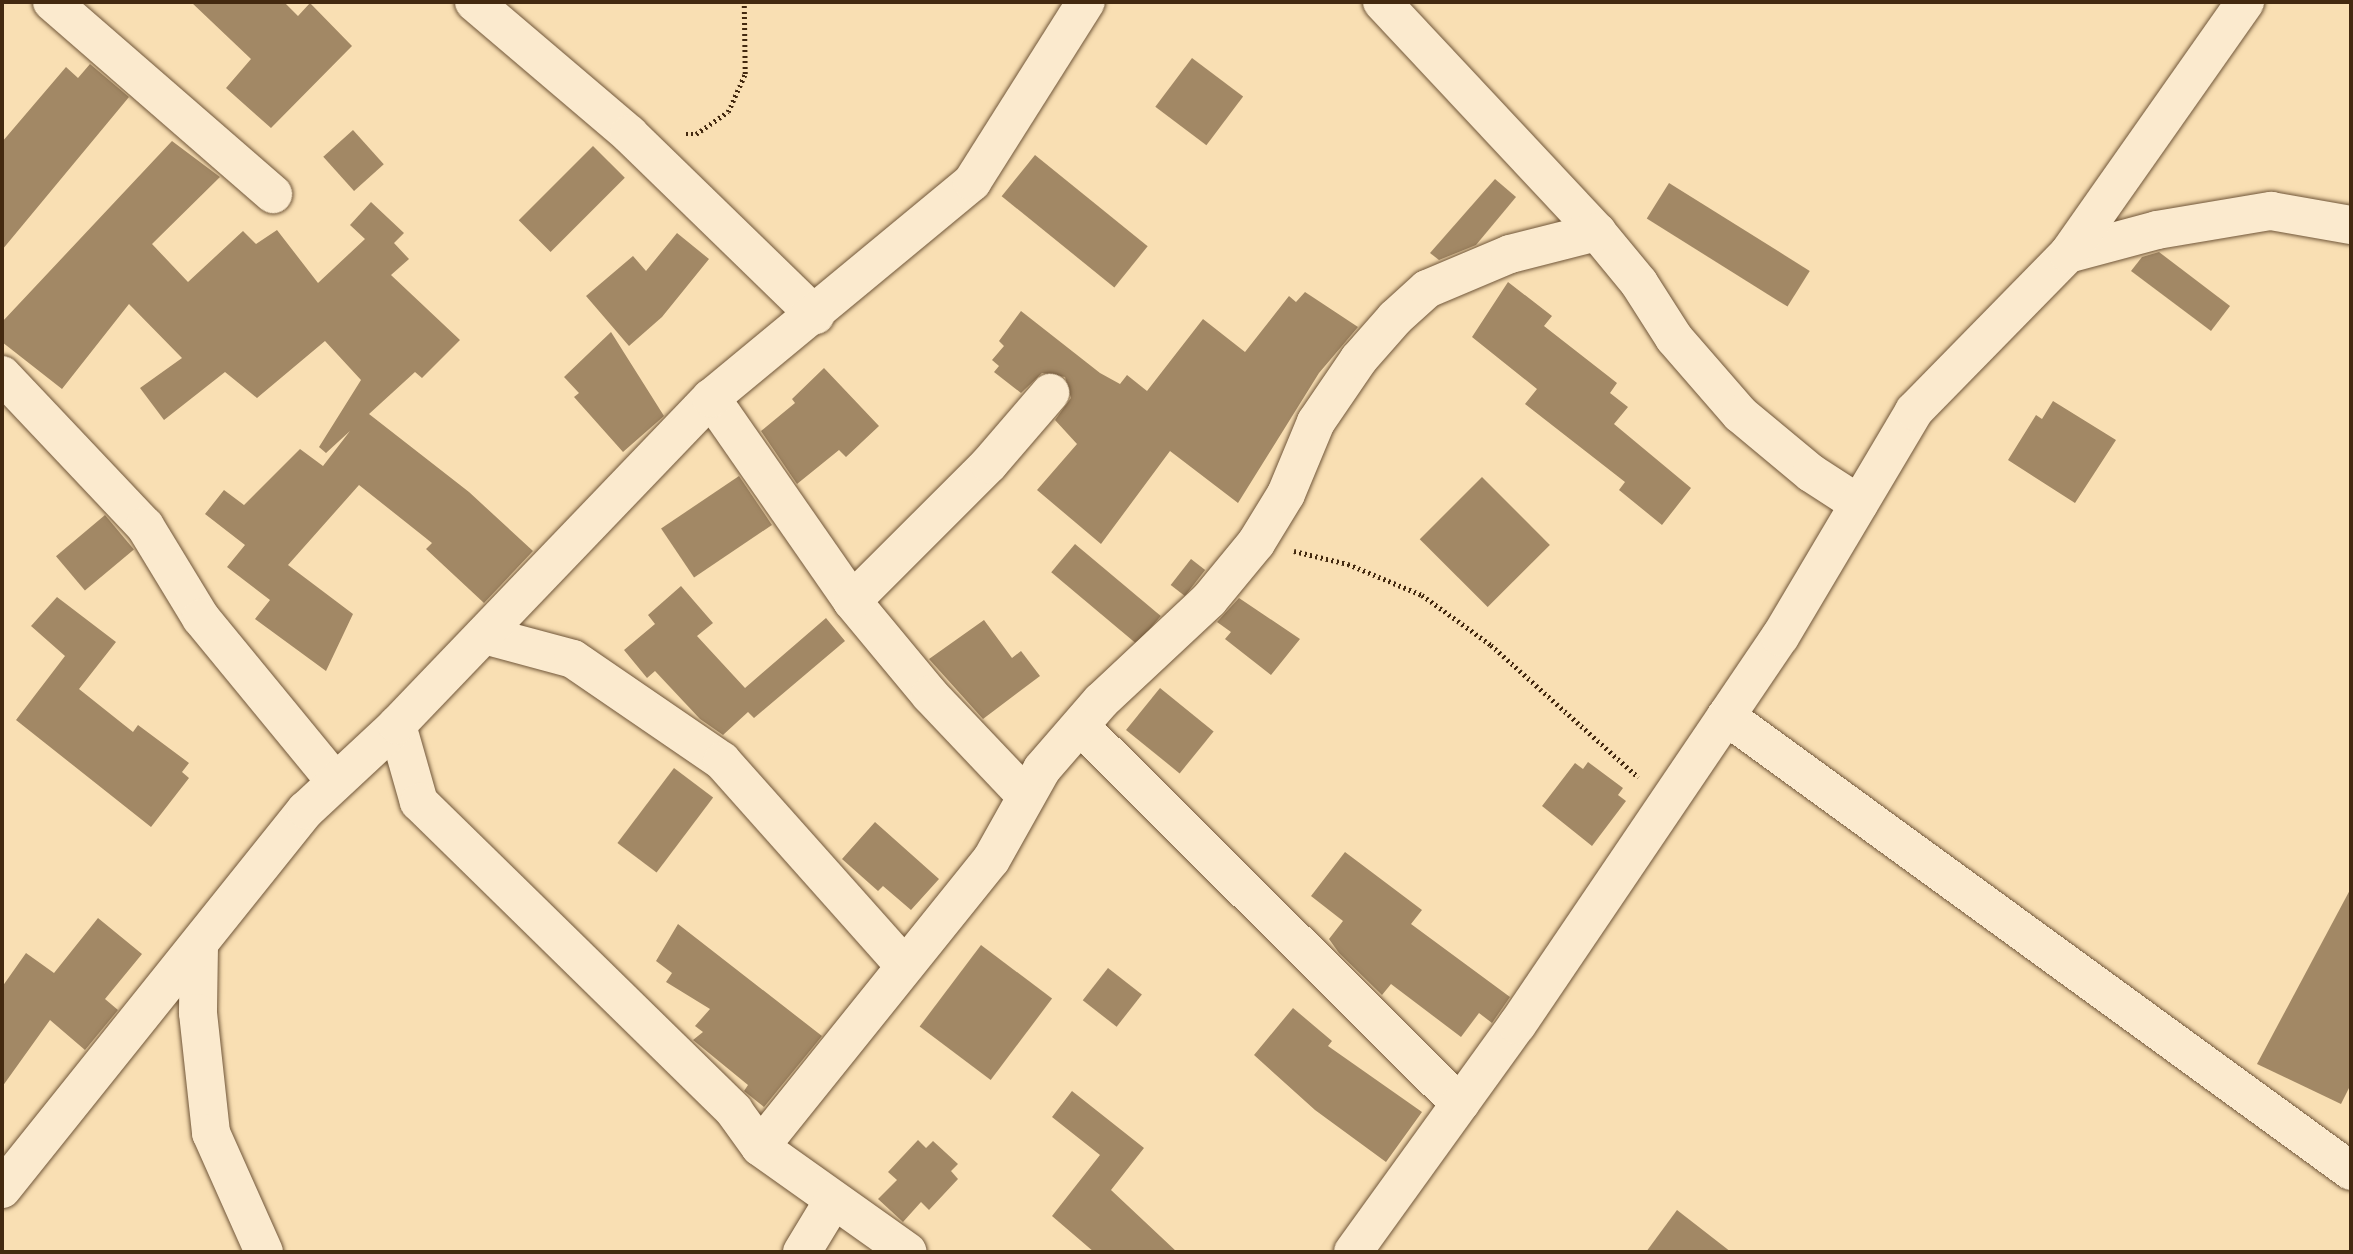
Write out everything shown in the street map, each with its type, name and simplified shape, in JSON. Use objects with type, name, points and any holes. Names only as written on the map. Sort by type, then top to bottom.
[{"type":"street","points":[[52,2],[273,194]]},
{"type":"street","points":[[474,2],[629,134],[815,316]]},
{"type":"street","points":[[2,1189],[334,780],[397,725],[711,398],[815,316],[972,181],[1086,2]]},
{"type":"street","points":[[1382,2],[1597,232],[1639,283],[1674,338],[1740,414],[1811,473],[1859,504]]},
{"type":"street","points":[[1353,1252],[1460,1104],[1726,716],[1914,411],[2068,254],[2245,2]]},
{"type":"street","points":[[2068,254],[2157,230],[2271,211],[2351,225]]},
{"type":"street","points":[[760,1147],[991,860],[1027,796],[1080,726],[1209,600],[1256,543],[1286,494],[1323,411],[1359,359],[1427,289],[1510,254],[1597,232]]},
{"type":"street","points":[[2,375],[145,526],[201,618],[334,780]]},
{"type":"street","points":[[852,601],[989,464],[1050,393]]},
{"type":"street","points":[[711,398],[852,601],[930,695],[1027,796]]},
{"type":"street","points":[[484,635],[573,659],[722,761],[904,965]]},
{"type":"street","points":[[1726,716],[2351,1171]]},
{"type":"street","points":[[397,725],[419,802],[734,1111],[760,1147],[908,1252]]},
{"type":"street","points":[[1080,726],[1460,1104]]},
{"type":"street","points":[[198,946],[198,1013],[211,1133],[264,1252]]},
{"type":"street","points":[[802,1252],[834,1200]]},
{"type":"path","points":[[629,134],[696,134],[729,112],[745,74],[744,2]]},
{"type":"path","points":[[1256,543],[1348,564],[1422,594],[1491,645],[1667,804]]},
{"type":"building","points":[[191,2],[284,2],[298,16],[310,3],[352,46],[271,128],[226,88],[251,59]]},
{"type":"building","points":[[1192,58],[1243,97],[1206,145],[1155,107]]},
{"type":"building","points":[[90,64],[129,97],[2,250],[2,142],[66,67],[78,78]]},
{"type":"building","points":[[353,130],[384,164],[354,191],[323,157]]},
{"type":"building","points":[[172,141],[220,177],[152,244],[188,282],[243,231],[256,244],[277,230],[318,283],[365,239],[350,225],[371,202],[404,233],[394,243],[409,259],[391,275],[460,340],[422,378],[415,372],[369,414],[469,492],[533,551],[484,603],[426,549],[432,543],[359,485],[288,565],[353,614],[326,671],[255,619],[270,600],[227,567],[245,545],[205,514],[224,490],[244,505],[300,449],[323,466],[350,431],[326,453],[319,447],[361,380],[325,341],[257,398],[225,372],[164,420],[140,388],[182,358],[129,304],[62,389],[2,342],[2,322]]},
{"type":"building","points":[[593,146],[625,178],[551,252],[519,220]]},
{"type":"building","points":[[1035,155],[1148,246],[1114,287],[1002,196]]},
{"type":"building","points":[[1495,179],[1516,197],[1476,245],[1439,260],[1430,253]]},
{"type":"building","points":[[1669,183],[1810,271],[1788,307],[1647,219]]},
{"type":"building","points":[[677,233],[709,259],[662,317],[629,346],[586,296],[633,256],[646,271]]},
{"type":"building","points":[[2159,252],[2230,306],[2211,331],[2131,271],[2142,257]]},
{"type":"building","points":[[1508,282],[1552,316],[1544,326],[1617,383],[1610,393],[1628,407],[1614,424],[1691,488],[1662,525],[1619,490],[1625,482],[1525,404],[1537,389],[1472,337]]},
{"type":"building","points":[[1305,292],[1358,327],[1319,373],[1238,503],[1170,451],[1101,544],[1037,490],[1077,444],[1055,420],[1071,398],[1065,377],[1042,373],[1021,393],[994,372],[999,366],[992,360],[1004,346],[999,341],[1021,311],[1100,373],[1120,384],[1127,375],[1147,391],[1203,319],[1245,352],[1289,296],[1296,302]]},
{"type":"building","points":[[611,332],[664,416],[623,452],[574,397],[579,393],[564,377]]},
{"type":"building","points":[[824,368],[879,426],[846,457],[839,450],[797,484],[761,431],[795,403],[792,399]]},
{"type":"building","points":[[2053,401],[2116,440],[2075,503],[2008,460],[2036,415],[2042,419]]},
{"type":"building","points":[[739,476],[772,525],[694,577],[661,529]]},
{"type":"building","points":[[1482,477],[1550,545],[1488,607],[1420,539]]},
{"type":"building","points":[[105,515],[134,549],[85,591],[56,556]]},
{"type":"building","points":[[1075,544],[1161,616],[1137,644],[1051,572]]},
{"type":"building","points":[[1191,559],[1205,570],[1185,596],[1171,585]]},
{"type":"building","points":[[681,586],[713,623],[697,636],[745,688],[826,618],[845,641],[754,718],[748,712],[723,735],[700,719],[655,671],[647,678],[624,650],[655,624],[648,615]]},
{"type":"building","points":[[57,597],[116,642],[79,689],[133,732],[138,725],[189,763],[182,772],[189,778],[151,827],[16,720],[65,656],[31,626]]},
{"type":"building","points":[[1239,598],[1300,639],[1271,675],[1225,639],[1231,632],[1217,622]]},
{"type":"building","points":[[984,620],[1012,658],[1021,651],[1040,676],[983,719],[929,659]]},
{"type":"building","points":[[1160,688],[1214,731],[1180,773],[1126,730]]},
{"type":"building","points":[[1588,762],[1623,788],[1618,795],[1626,801],[1592,846],[1542,806],[1575,763],[1583,769]]},
{"type":"building","points":[[674,768],[713,797],[657,873],[617,843]]},
{"type":"building","points":[[875,822],[939,879],[911,910],[883,886],[878,891],[842,859]]},
{"type":"building","points":[[1345,852],[1422,910],[1411,924],[1510,997],[1492,1023],[1479,1013],[1461,1037],[1391,984],[1382,995],[1339,953],[1329,939],[1343,921],[1311,896]]},
{"type":"building","points":[[2351,888],[2351,1084],[2341,1104],[2257,1064]]},
{"type":"building","points":[[98,918],[142,954],[105,999],[118,1010],[85,1050],[50,1020],[2,1087],[2,987],[26,953],[54,973]]},
{"type":"building","points":[[678,924],[822,1036],[764,1107],[744,1091],[748,1085],[693,1040],[703,1032],[695,1026],[710,1009],[666,982],[672,973],[656,961]]},
{"type":"building","points":[[981,945],[1052,999],[991,1080],[920,1026]]},
{"type":"building","points":[[1108,968],[1142,994],[1117,1027],[1083,1000]]},
{"type":"building","points":[[1293,1008],[1332,1041],[1328,1046],[1422,1112],[1386,1162],[1315,1110],[1254,1055]]},
{"type":"building","points":[[1072,1091],[1144,1148],[1111,1190],[1177,1252],[1094,1252],[1052,1216],[1100,1155],[1052,1117]]},
{"type":"building","points":[[918,1140],[926,1148],[933,1141],[958,1164],[951,1171],[958,1179],[929,1210],[921,1202],[903,1222],[878,1199],[897,1180],[888,1172]]},
{"type":"building","points":[[1677,1210],[1731,1252],[1646,1252]]}]
